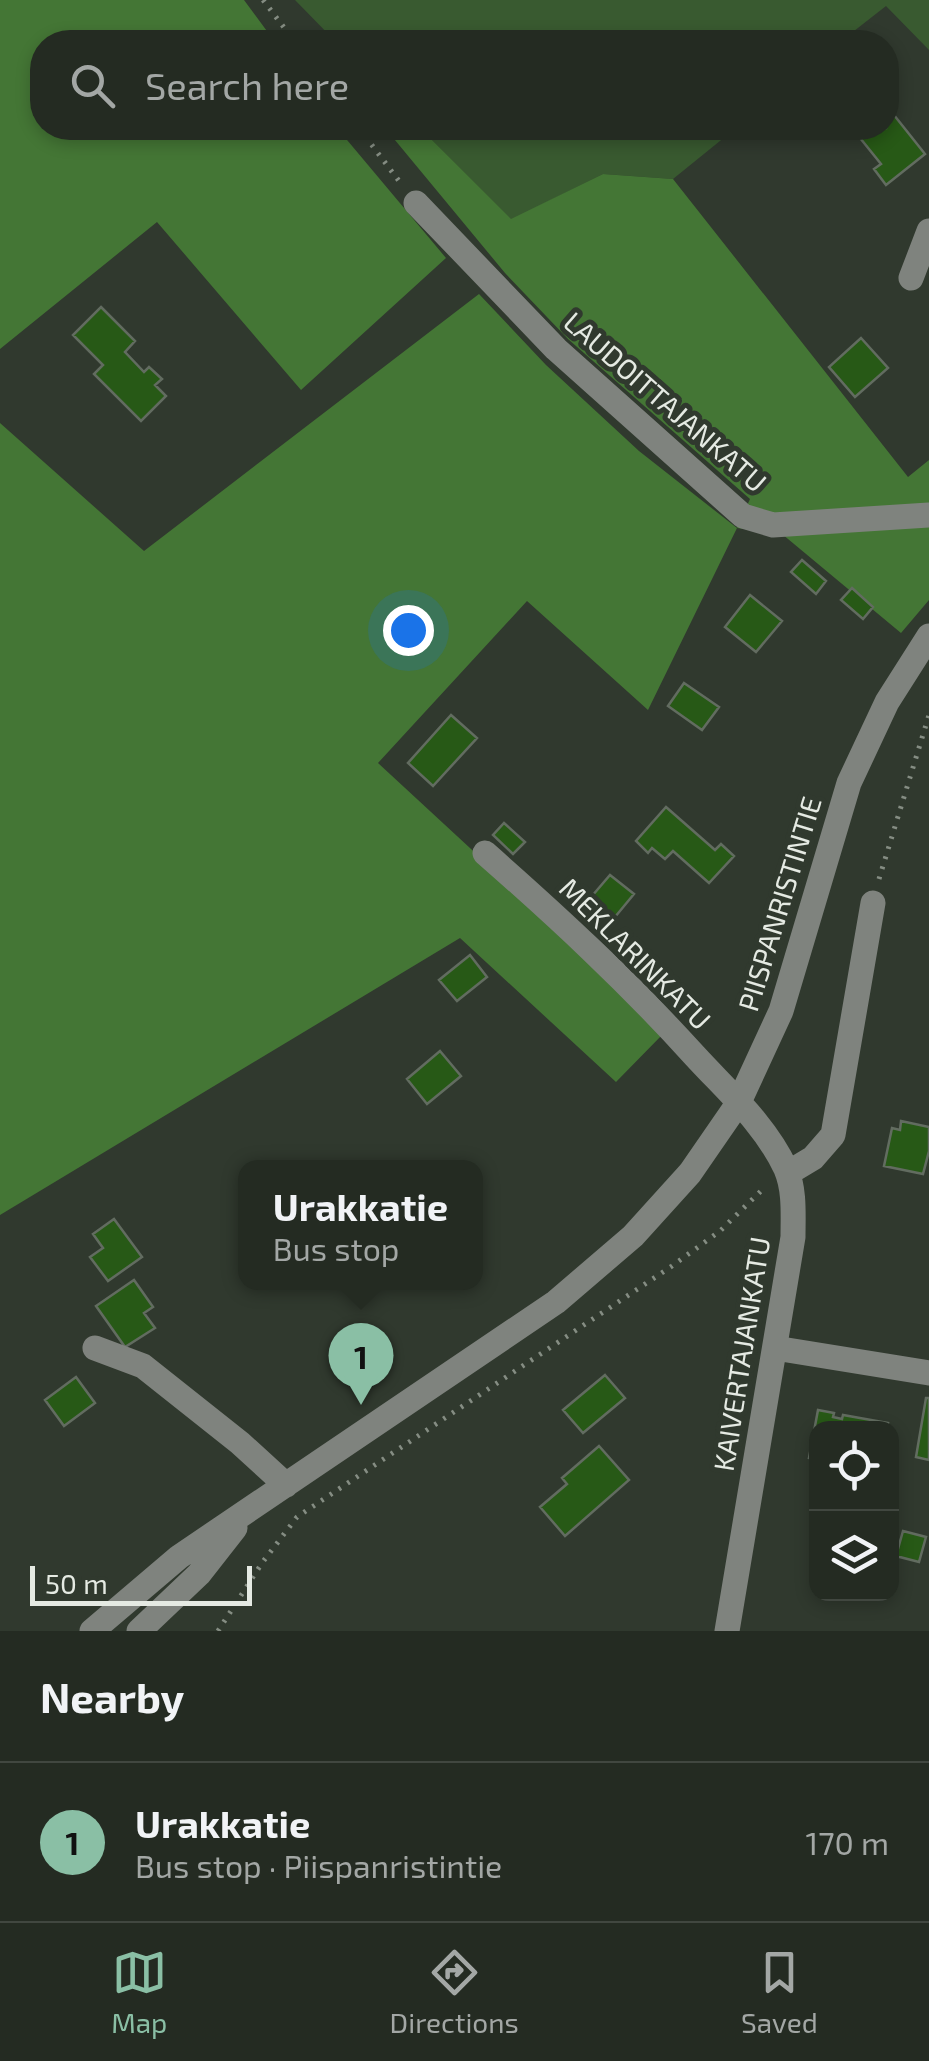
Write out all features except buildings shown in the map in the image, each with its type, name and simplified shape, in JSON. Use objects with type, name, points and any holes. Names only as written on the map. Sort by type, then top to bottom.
[{"type":"street","name":"LAUDOITTAJANKATU","points":[[416,203],[556,349],[743,516],[774,524],[929,515]]},
{"type":"street","points":[[911,278],[929,231]]},
{"type":"street","name":"PIISPANRISTINTIE","points":[[92,1631],[180,1557],[556,1302],[634,1236],[690,1172],[739,1102],[782,1012],[849,782],[887,702],[929,636]]},
{"type":"street","name":"MEKLARINKATU","points":[[485,852],[600,955],[739,1102]]},
{"type":"street","points":[[788,1173],[813,1158],[833,1136],[872,902]]},
{"type":"street","name":"KAIVERTAJANKATU","points":[[727,1631],[792,1237],[793,1200],[788,1173],[759,1124],[739,1102]]},
{"type":"street","points":[[95,1348],[143,1366],[286,1485]]},
{"type":"street","points":[[775,1348],[929,1373]]},
{"type":"street","name":"PIISPANRISTINTIE","points":[[155,1626],[251,1509]]},
{"type":"street","points":[[140,1590],[155,1626]]},
{"type":"path","points":[[263,0],[286,30]]},
{"type":"path","points":[[368,140],[416,203]]},
{"type":"path","points":[[872,902],[929,715]]},
{"type":"path","points":[[218,1631],[297,1517],[672,1266],[720,1231],[756,1194],[788,1173]]},
{"type":"green space","points":[[0,0],[244,0],[266,30],[30,30],[30,140],[347,140],[446,258],[301,390],[157,222],[0,349]]},
{"type":"green space","points":[[295,0],[929,0],[929,50],[886,6],[855,30],[324,30]]},
{"type":"green space","points":[[395,140],[432,140],[511,219],[603,174],[673,179],[908,477],[929,460],[929,600],[901,633],[782,534],[737,528],[750,499],[568,339],[505,273]]},
{"type":"green space","points":[[432,140],[721,140],[673,179],[603,174],[511,220]]},
{"type":"green space","points":[[479,294],[546,365],[639,451],[737,528],[648,710],[527,601],[378,763],[525,899],[662,1035],[616,1082],[460,938],[0,1215],[0,423],[144,551]]},
{"type":"place","name":"Urakkatie","points":[[361,1405]]}]
